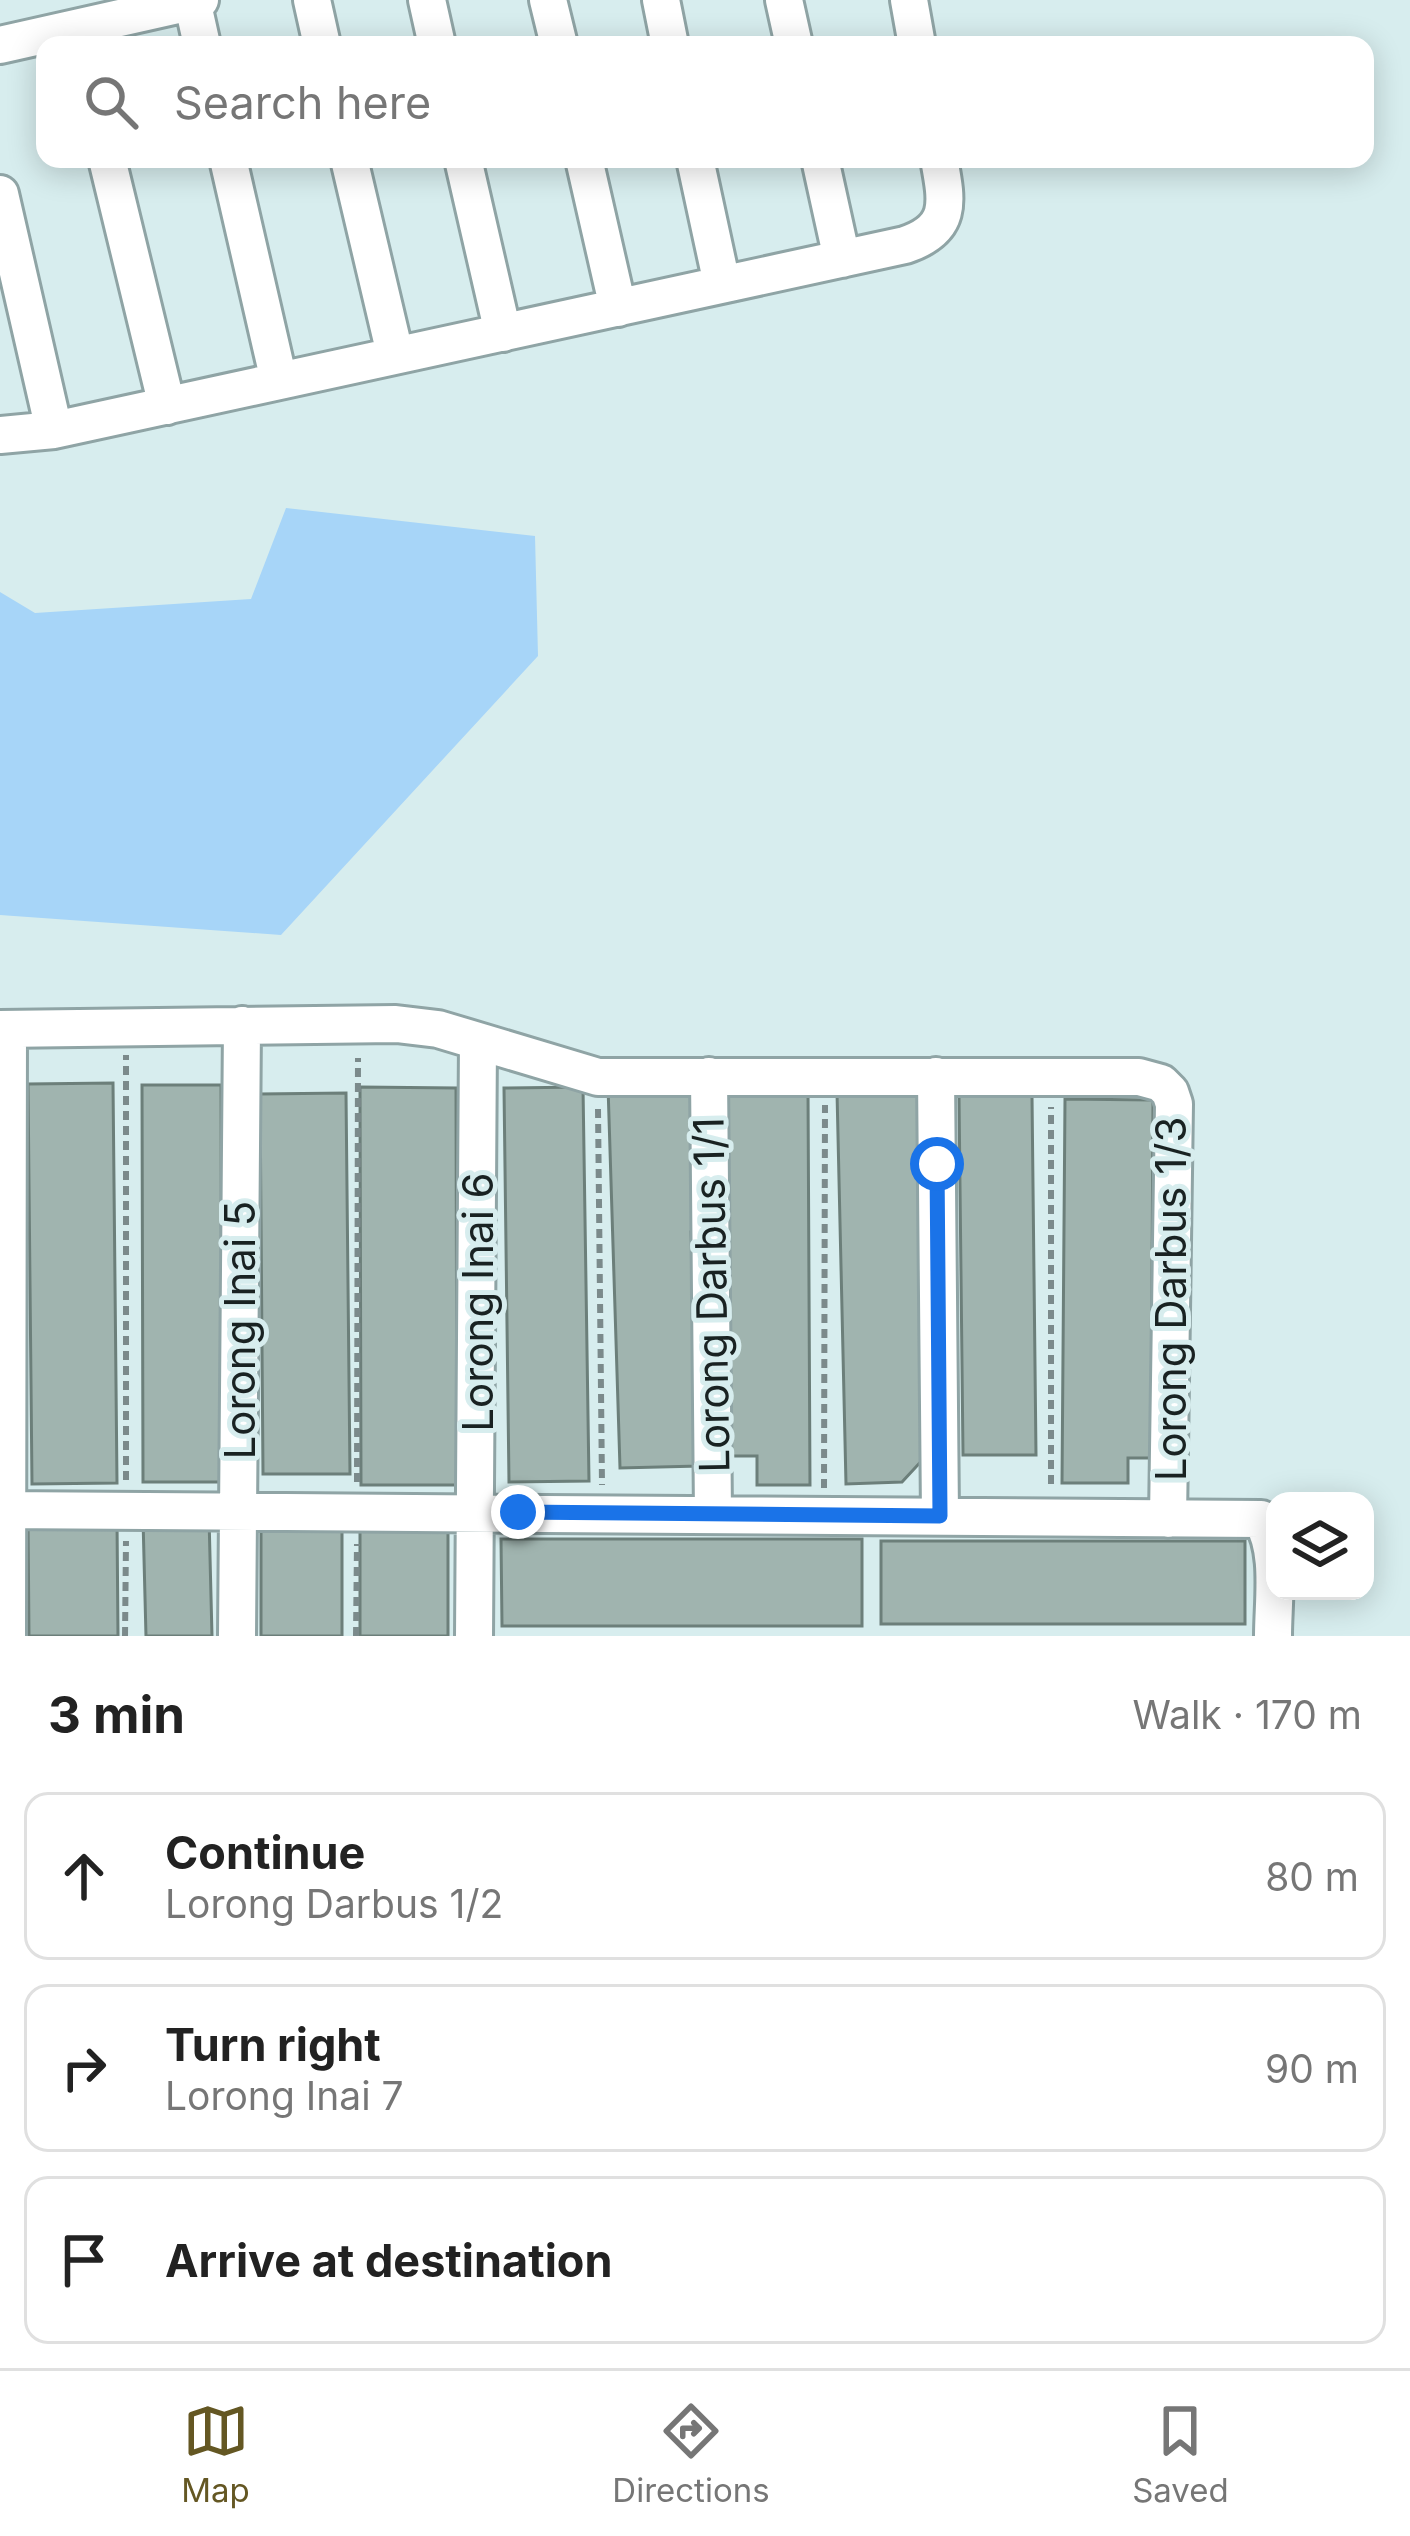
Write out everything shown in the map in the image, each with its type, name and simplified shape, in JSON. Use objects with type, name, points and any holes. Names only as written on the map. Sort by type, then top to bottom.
[{"type":"street","points":[[0,45],[194,0],[200,36]]},
{"type":"street","points":[[312,0],[320,36]]},
{"type":"street","points":[[427,0],[435,36]]},
{"type":"street","points":[[548,0],[557,36]]},
{"type":"street","points":[[661,0],[668,36]]},
{"type":"street","points":[[784,0],[792,36]]},
{"type":"street","points":[[909,0],[915,36]]},
{"type":"street","points":[[109,168],[167,406]]},
{"type":"street","points":[[230,168],[279,381]]},
{"type":"street","points":[[351,168],[394,354]]},
{"type":"street","points":[[465,168],[503,333]]},
{"type":"street","points":[[586,168],[618,308]]},
{"type":"street","points":[[697,168],[722,284]]},
{"type":"street","points":[[822,168],[842,259]]},
{"type":"street","points":[[0,434],[53,430],[905,245],[933,232],[941,221],[945,189],[941,168]]},
{"type":"street","points":[[0,194],[53,430]]},
{"type":"street","name":"Lorong Inai 5","points":[[237,1636],[242,1025]]},
{"type":"street","points":[[7,1636],[4,1029],[419,1025],[598,1077],[1052,1076]]},
{"type":"street","name":"Lorong Inai 6","points":[[474,1636],[478,1041]]},
{"type":"street","name":"Lorong Darbus 1/1","points":[[709,1076],[713,1514]]},
{"type":"street","points":[[936,1076],[940,1516]]},
{"type":"street","name":"Lorong Darbus 1/3","points":[[1052,1076],[1138,1077],[1162,1083],[1174,1104],[1168,1519]]},
{"type":"street","points":[[3,1510],[1261,1520],[1273,1548],[1274,1636]]},
{"type":"path","points":[[356,1636],[358,1025]]},
{"type":"path","points":[[125,1636],[126,1028]]},
{"type":"path","points":[[824,1515],[825,1075]]},
{"type":"path","points":[[1051,1517],[1052,1076]]},
{"type":"path","points":[[598,1077],[602,1513]]},
{"type":"water","points":[[286,508],[535,536],[538,656],[281,935],[0,915],[0,592],[35,613],[251,599]]},
{"type":"building","points":[[113,1083],[117,1483],[32,1484],[28,1084]]},
{"type":"building","points":[[696,1084],[700,1232],[691,1232],[699,1466],[620,1468],[608,1086]]},
{"type":"building","points":[[142,1085],[221,1085],[222,1482],[143,1482]]},
{"type":"building","points":[[360,1087],[456,1088],[457,1485],[361,1485]]},
{"type":"building","points":[[583,1087],[589,1481],[509,1482],[504,1088]]},
{"type":"building","points":[[721,1089],[808,1089],[810,1485],[757,1485],[757,1456],[723,1456]]},
{"type":"building","points":[[918,1090],[927,1455],[902,1482],[846,1484],[837,1092]]},
{"type":"building","points":[[346,1093],[350,1474],[263,1474],[260,1094]]},
{"type":"building","points":[[959,1096],[1032,1096],[1036,1455],[963,1455]]},
{"type":"building","points":[[1065,1099],[1153,1100],[1151,1458],[1128,1458],[1128,1483],[1062,1483]]},
{"type":"building","points":[[360,1516],[448,1516],[448,1636],[360,1636]]},
{"type":"building","points":[[209,1517],[212,1636],[146,1636],[143,1519]]},
{"type":"building","points":[[261,1517],[342,1518],[342,1636],[261,1636]]},
{"type":"building","points":[[28,1520],[117,1520],[118,1636],[29,1636]]},
{"type":"building","points":[[501,1539],[862,1539],[862,1626],[502,1626]]},
{"type":"building","points":[[881,1541],[1245,1541],[1245,1624],[881,1624]]},
{"type":"route","points":[[518,1512],[940,1516],[937,1164]]}]
